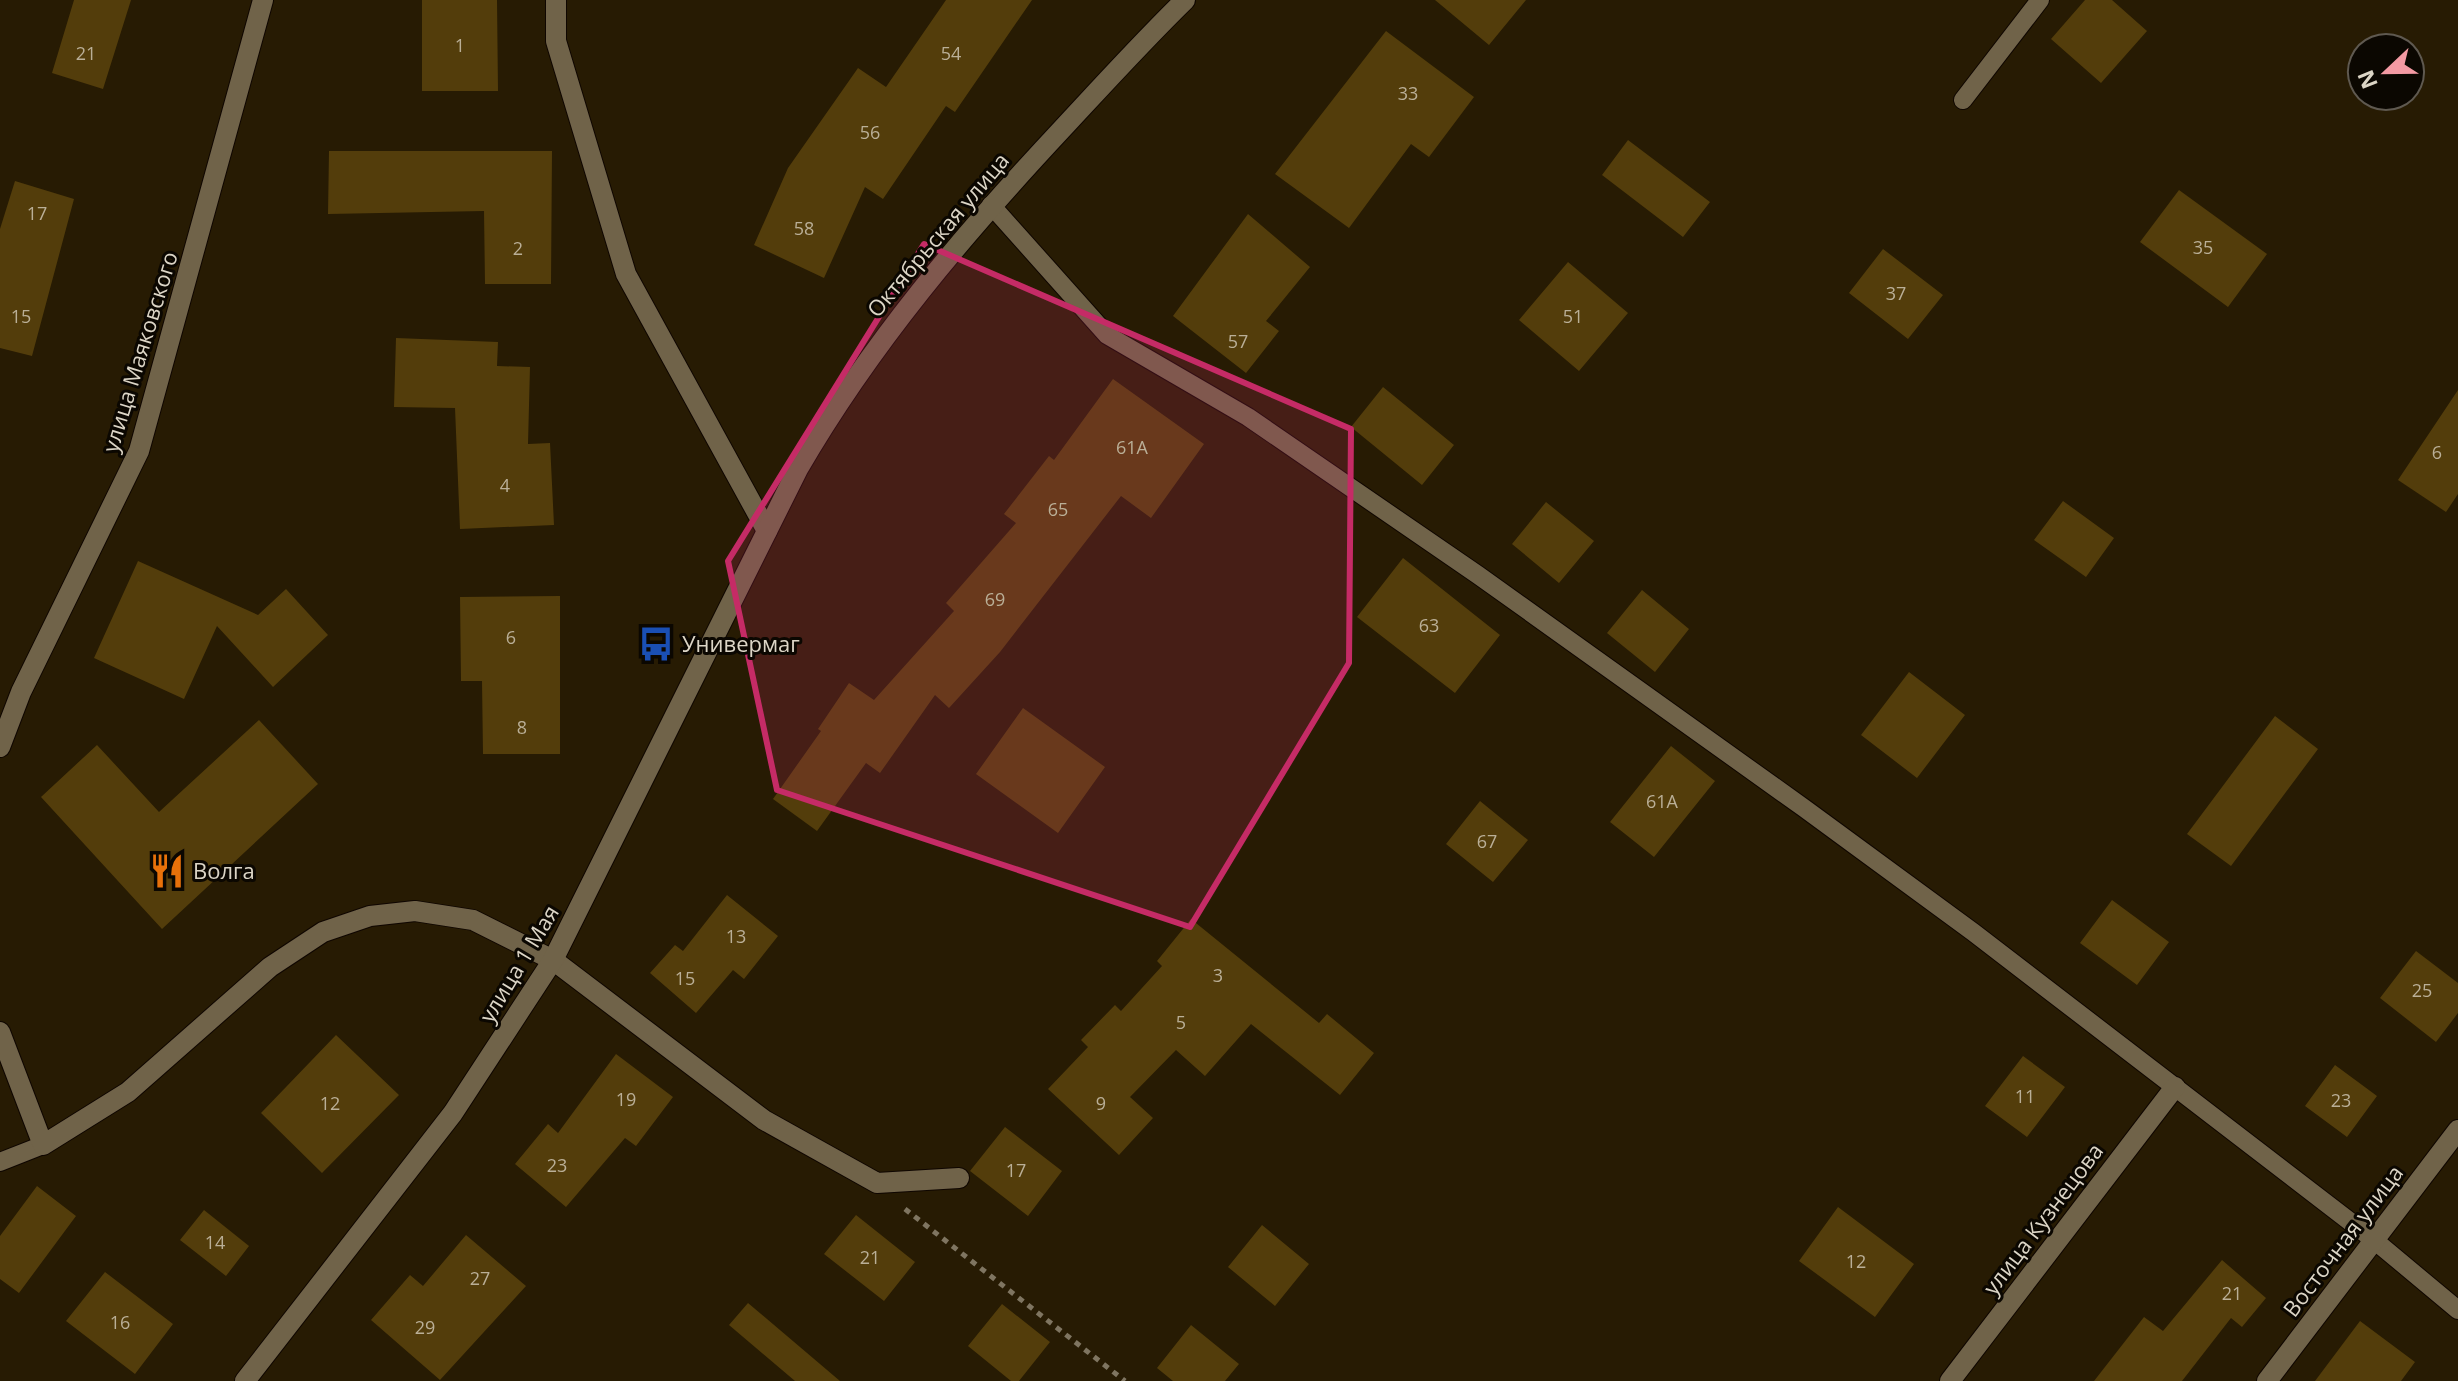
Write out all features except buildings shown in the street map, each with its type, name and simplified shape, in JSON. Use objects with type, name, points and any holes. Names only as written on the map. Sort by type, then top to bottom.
[{"type":"street","name":"улица Маяковского","points":[[0,747],[21,692],[139,451],[263,0]]},
{"type":"street","points":[[556,0],[556,41],[626,274],[767,531]]},
{"type":"street","name":"Октябрьская улица","points":[[767,531],[840,397],[887,331],[991,205],[1185,0]]},
{"type":"street","name":"улица 1 Мая","points":[[245,1381],[453,1113],[553,960],[767,531]]},
{"type":"street","points":[[0,1032],[43,1145],[128,1092],[270,967],[323,932],[370,916],[415,911],[473,920],[553,960],[764,1120],[877,1183],[959,1178]]},
{"type":"street","name":"улица Кузнецова","points":[[1950,1381],[2175,1087]]},
{"type":"street","name":"Восточная улица","points":[[2267,1381],[2458,1130]]},
{"type":"lane","points":[[1963,100],[2040,0]]},
{"type":"lane","points":[[991,205],[1107,335],[1248,417],[1478,575],[1973,932],[2374,1240],[2458,1310]]},
{"type":"lane","points":[[0,1162],[43,1145]]},
{"type":"path","points":[[877,1183],[910,1214],[1125,1381]]},
{"type":"highlighted area","points":[[924,244],[1351,429],[1349,663],[1190,927],[777,790],[728,561]]},
{"type":"place","name":"Универмаг","points":[[656,644]]},
{"type":"place","name":"Волга","points":[[167,871]]}]
